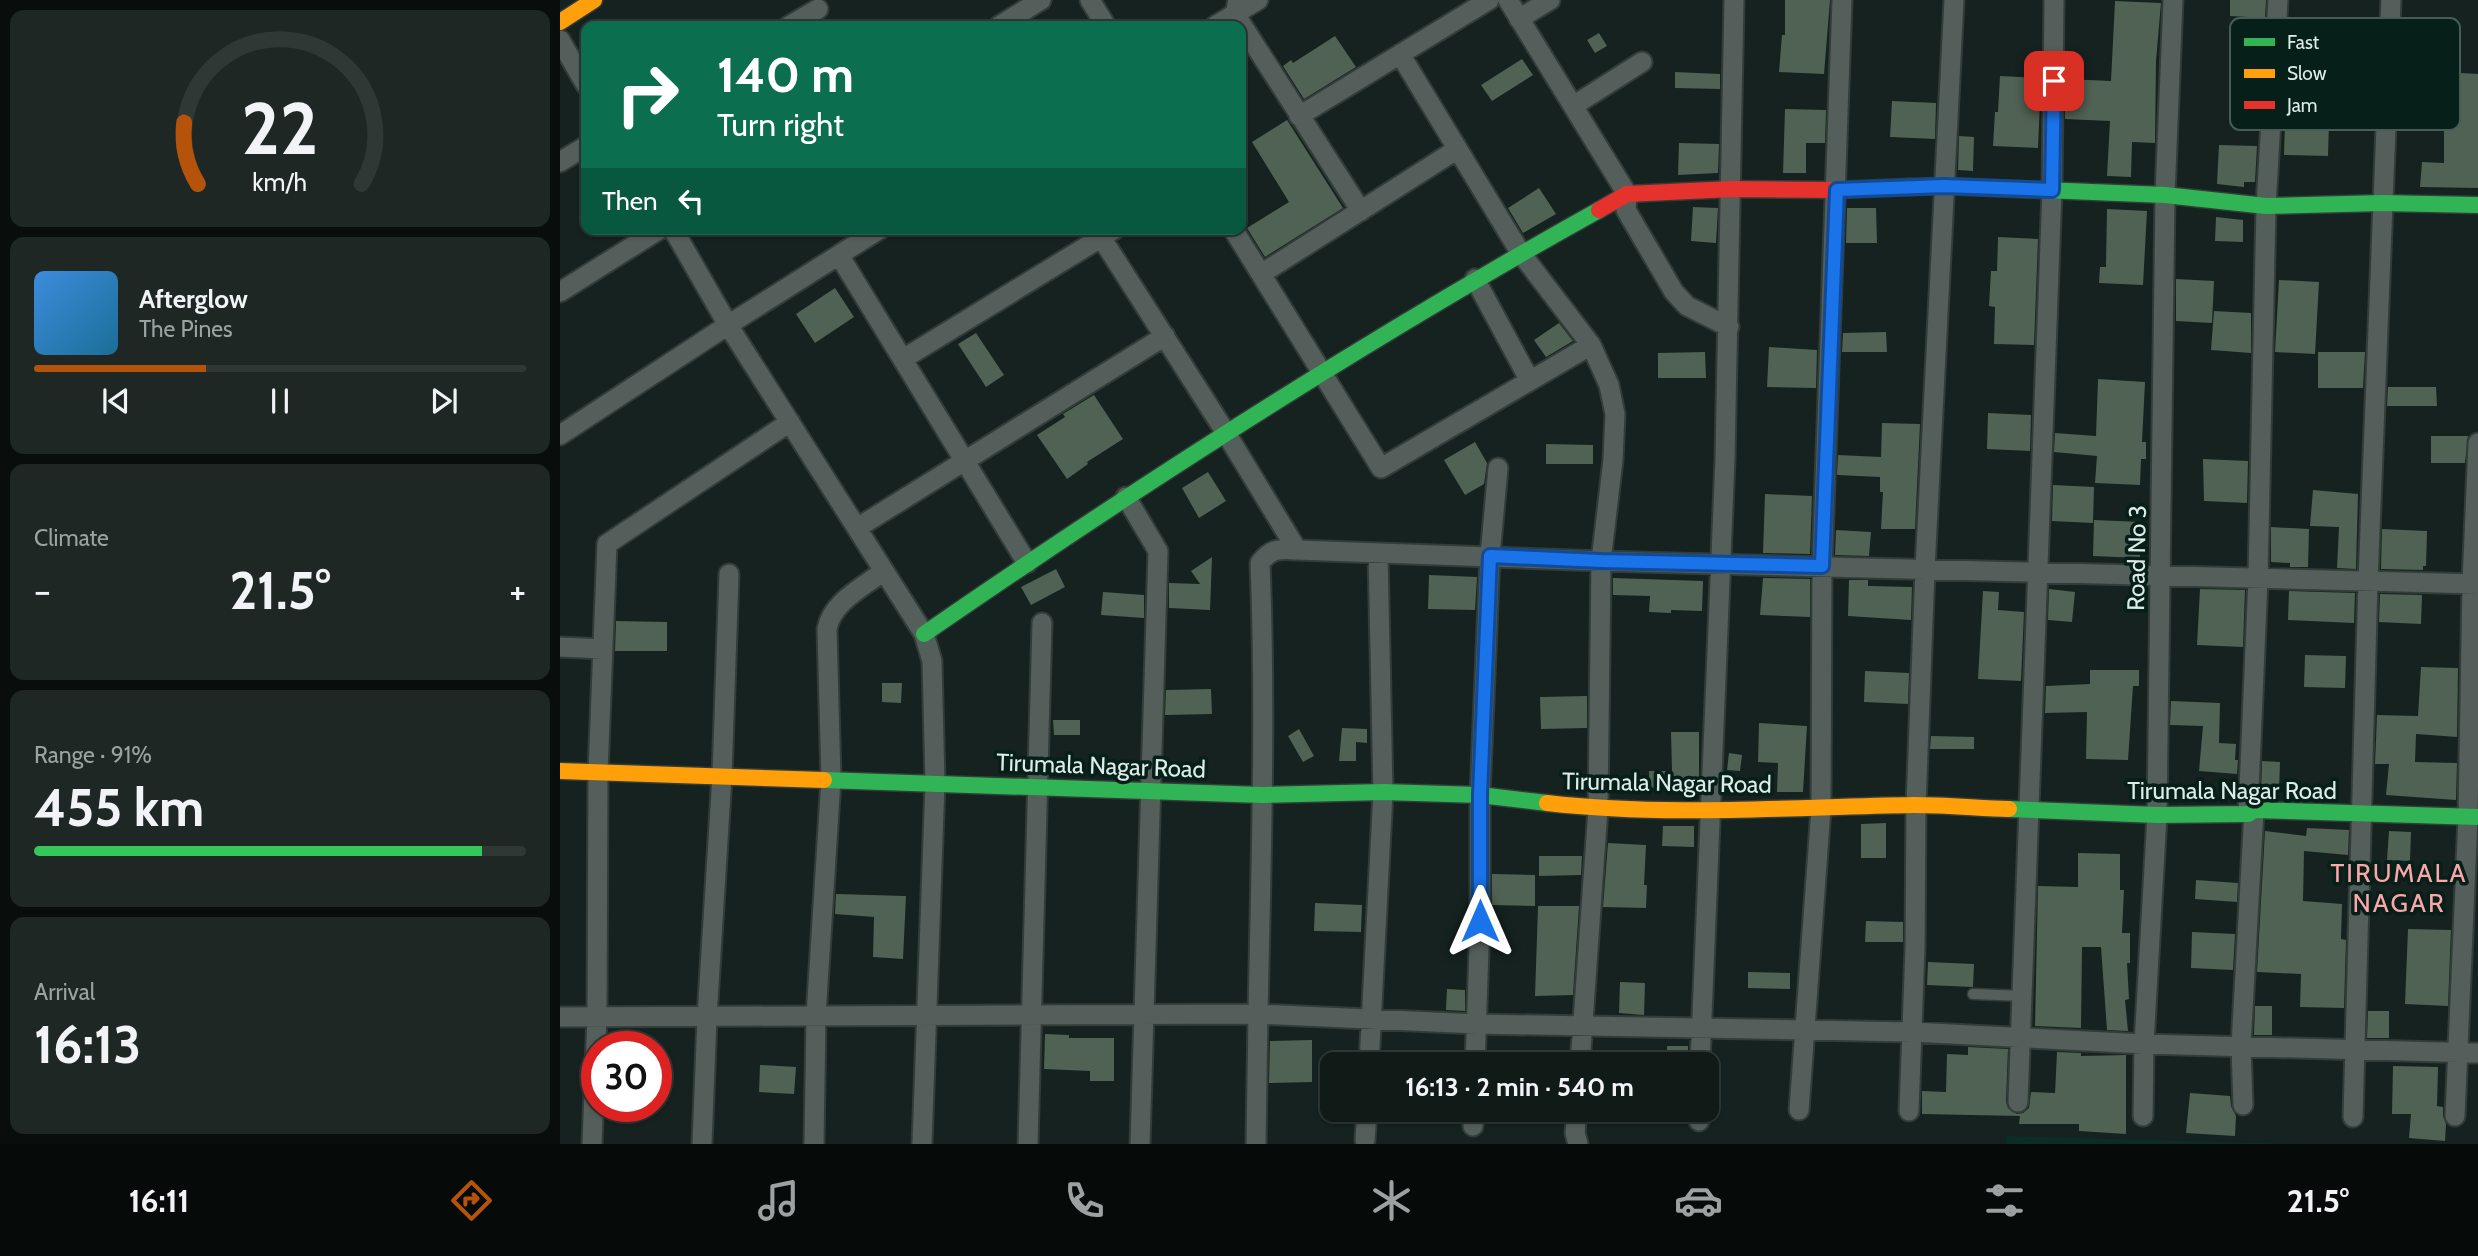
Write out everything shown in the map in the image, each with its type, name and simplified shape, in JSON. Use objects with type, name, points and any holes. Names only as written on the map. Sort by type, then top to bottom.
[{"type":"street","points":[[560,22],[594,0]]},
{"type":"street","points":[[1007,21],[1041,0]]},
{"type":"street","points":[[1090,0],[1103,21]]},
{"type":"street","points":[[1221,21],[1236,7],[1258,0]]},
{"type":"street","points":[[1299,116],[1489,0]]},
{"type":"street","points":[[1508,0],[1626,194],[1626,209],[1674,292],[1687,306],[1729,327]]},
{"type":"street","points":[[1519,19],[1550,0]]},
{"type":"street","points":[[1700,1052],[1712,807],[1729,327],[1734,0]]},
{"type":"street","points":[[1799,1110],[1821,809],[1822,566],[1842,0]]},
{"type":"street","points":[[1909,1111],[1925,569],[1954,0]]},
{"type":"street","points":[[2018,1102],[2052,190],[2054,0]]},
{"type":"street","name":"Road No 3","points":[[2143,1116],[2144,1044],[2157,815],[2165,195],[2173,0]]},
{"type":"street","points":[[2277,18],[2278,0]]},
{"type":"street","points":[[2390,18],[2391,0]]},
{"type":"street","points":[[795,21],[815,5],[826,21]]},
{"type":"street","points":[[1246,24],[1299,116],[1361,211]]},
{"type":"street","points":[[560,40],[581,76]]},
{"type":"street","points":[[1400,54],[1520,252],[1591,345],[1609,385],[1615,414],[1613,460],[1601,561],[1598,809],[1581,1052]]},
{"type":"street","points":[[1573,106],[1642,62]]},
{"type":"street","points":[[2243,1105],[2241,1046],[2251,812],[2266,206],[2270,130]]},
{"type":"street","points":[[2353,1117],[2368,581],[2385,130]]},
{"type":"street","points":[[560,162],[581,149]]},
{"type":"street","points":[[1261,274],[1457,150]]},
{"type":"street","points":[[924,634],[1126,497],[1226,433],[1520,252],[1626,194],[1731,189],[1837,190],[1944,186],[2165,195],[2266,206],[2382,203],[2478,205]]},
{"type":"street","points":[[560,292],[650,235]]},
{"type":"street","points":[[676,235],[728,325],[924,634],[932,661],[935,783],[922,1144]]},
{"type":"street","points":[[560,435],[871,235]]},
{"type":"street","points":[[902,359],[1105,235]]},
{"type":"street","points":[[1109,235],[1165,336],[1297,550]]},
{"type":"street","points":[[1237,235],[1381,468],[1591,345]]},
{"type":"street","points":[[839,255],[1027,563]]},
{"type":"street","points":[[1475,279],[1531,381]]},
{"type":"street","points":[[857,528],[1165,336]]},
{"type":"street","points":[[592,1144],[597,1016],[598,772],[607,544],[790,422]]},
{"type":"street","points":[[2455,1116],[2473,817],[2478,443]]},
{"type":"street","points":[[1476,1052],[1480,921],[1480,795],[1490,556],[1498,468]]},
{"type":"street","points":[[1126,497],[1158,551],[1140,1144]]},
{"type":"street","points":[[1256,1144],[1262,795],[1263,622],[1260,563],[1268,552],[1278,549],[1601,561],[2475,584]]},
{"type":"street","points":[[1370,1052],[1383,792],[1378,553]]},
{"type":"street","points":[[814,1144],[816,1016],[831,779],[827,629],[829,618],[837,607],[884,571]]},
{"type":"street","points":[[702,1144],[722,776],[729,574]]},
{"type":"street","points":[[1028,1144],[1042,623]]},
{"type":"street","points":[[560,647],[603,649]]},
{"type":"street","name":"Tirumala Nagar Road","points":[[560,771],[1038,788],[1152,789],[1262,795],[1383,792],[1480,795],[1598,809],[1821,809],[1916,806],[2157,815],[2251,812],[2473,817]]},
{"type":"street","points":[[560,1017],[1258,1014],[1477,1024],[1912,1032],[2144,1044],[2478,1053]]},
{"type":"street","points":[[1365,1140],[1366,1122]]},
{"type":"street","points":[[1576,1122],[1578,1144]]},
{"type":"lane","points":[[1973,994],[2023,996]]},
{"type":"shaded area","points":[[2006,1136],[2301,1144],[2007,1144]]},
{"type":"building","points":[[1785,0],[1830,0],[1824,74],[1779,72],[1782,35],[1785,35]]},
{"type":"building","points":[[2230,0],[2266,0],[2265,18],[2230,16]]},
{"type":"building","points":[[2115,1],[2161,3],[2156,61],[2155,143],[2132,142],[2131,177],[2107,176],[2110,121],[2065,119],[2065,79],[2111,81]]},
{"type":"building","points":[[1599,33],[1607,46],[1595,53],[1587,40]]},
{"type":"building","points":[[1335,36],[1356,67],[1304,99],[1283,66],[1291,60],[1293,63]]},
{"type":"building","points":[[1522,59],[1533,75],[1492,101],[1481,85]]},
{"type":"building","points":[[1675,72],[1720,74],[1720,89],[1675,88]]},
{"type":"building","points":[[2460,73],[2478,74],[2478,188],[2420,187],[2422,162],[2444,163],[2444,130],[2460,130]]},
{"type":"building","points":[[2000,76],[2041,78],[2038,148],[1993,146]]},
{"type":"building","points":[[1892,101],[1936,103],[1935,139],[1890,137]]},
{"type":"building","points":[[1785,109],[1826,110],[1825,143],[1806,143],[1806,173],[1783,173]]},
{"type":"building","points":[[1287,120],[1343,208],[1265,257],[1247,228],[1289,202],[1252,142]]},
{"type":"building","points":[[2285,130],[2329,130],[2328,156],[2284,155]]},
{"type":"building","points":[[1959,136],[1974,137],[1973,171],[1958,170]]},
{"type":"building","points":[[1679,143],[1719,144],[1718,173],[1678,175]]},
{"type":"building","points":[[2219,145],[2257,146],[2255,182],[2244,182],[2244,187],[2217,184]]},
{"type":"building","points":[[1539,188],[1556,214],[1523,233],[1508,208]]},
{"type":"building","points":[[1693,207],[1718,208],[1716,243],[1691,241]]},
{"type":"building","points":[[1847,208],[1876,208],[1877,243],[1846,243]]},
{"type":"building","points":[[2107,209],[2147,211],[2143,285],[2099,283],[2100,267],[2106,267]]},
{"type":"building","points":[[2216,217],[2243,220],[2243,242],[2215,241]]},
{"type":"building","points":[[1998,237],[2038,239],[2034,345],[1994,344],[1995,307],[1989,306],[1991,271],[1997,271]]},
{"type":"building","points":[[2176,279],[2214,281],[2212,323],[2176,321]]},
{"type":"building","points":[[2279,280],[2319,282],[2315,354],[2275,352]]},
{"type":"building","points":[[835,288],[854,317],[815,343],[796,314]]},
{"type":"building","points":[[2214,311],[2251,313],[2251,353],[2211,350]]},
{"type":"building","points":[[1559,323],[1573,341],[1546,357],[1534,340]]},
{"type":"building","points":[[1886,332],[1887,352],[1842,352],[1843,333]]},
{"type":"building","points":[[976,333],[1004,375],[986,387],[958,344]]},
{"type":"building","points":[[1769,347],[1817,350],[1816,388],[1767,387]]},
{"type":"building","points":[[1705,352],[1706,378],[1658,378],[1658,353]]},
{"type":"building","points":[[2318,352],[2365,352],[2363,388],[2318,388]]},
{"type":"building","points":[[2098,379],[2145,382],[2142,442],[2146,442],[2146,459],[2141,459],[2140,485],[2095,483],[2097,456],[2054,452],[2055,433],[2096,436]]},
{"type":"building","points":[[2388,387],[2436,387],[2437,406],[2387,406]]},
{"type":"building","points":[[1094,395],[1123,439],[1087,462],[1088,464],[1067,479],[1037,435],[1065,417],[1063,414]]},
{"type":"building","points":[[1988,413],[2031,415],[2030,451],[1987,449]]},
{"type":"building","points":[[1882,423],[1920,424],[1915,529],[1881,529],[1883,492],[1880,492],[1880,477],[1837,475],[1838,455],[1881,457]]},
{"type":"building","points":[[2431,436],[2468,436],[2465,463],[2431,463]]},
{"type":"building","points":[[1475,442],[1487,463],[1484,484],[1465,495],[1444,460]]},
{"type":"building","points":[[1546,444],[1593,445],[1593,464],[1546,464]]},
{"type":"building","points":[[2203,459],[2248,461],[2247,503],[2204,501]]},
{"type":"building","points":[[1208,472],[1226,501],[1199,518],[1182,488]]},
{"type":"building","points":[[2053,485],[2094,487],[2093,523],[2052,521]]},
{"type":"building","points":[[2313,490],[2358,494],[2356,569],[2337,568],[2339,527],[2310,526]]},
{"type":"building","points":[[1765,494],[1812,496],[1810,554],[1763,553]]},
{"type":"building","points":[[2094,520],[2141,522],[2140,558],[2093,556]]},
{"type":"building","points":[[2271,527],[2309,529],[2308,567],[2290,567],[2290,563],[2271,562]]},
{"type":"building","points":[[2382,529],[2427,531],[2426,566],[2423,566],[2423,570],[2381,569]]},
{"type":"building","points":[[1836,530],[1871,532],[1869,556],[1835,555]]},
{"type":"building","points":[[1212,557],[1210,610],[1169,608],[1169,583],[1200,584],[1191,571]]},
{"type":"building","points":[[1056,569],[1065,587],[1031,605],[1021,587]]},
{"type":"building","points":[[1429,575],[1477,577],[1475,610],[1428,609]]},
{"type":"building","points":[[1613,578],[1703,581],[1702,611],[1649,612],[1650,596],[1613,595]]},
{"type":"building","points":[[1763,578],[1810,579],[1810,617],[1760,615]]},
{"type":"building","points":[[1849,580],[1868,580],[1868,586],[1912,587],[1911,620],[1848,616]]},
{"type":"building","points":[[2049,589],[2075,592],[2072,622],[2048,620]]},
{"type":"building","points":[[2200,589],[2245,590],[2243,647],[2197,645]]},
{"type":"building","points":[[1983,591],[1999,592],[1998,610],[2024,612],[2021,681],[1978,679]]},
{"type":"building","points":[[2289,591],[2355,593],[2354,623],[2288,620]]},
{"type":"building","points":[[1103,592],[1144,595],[1144,618],[1101,615]]},
{"type":"building","points":[[2380,594],[2422,595],[2421,624],[2379,622]]},
{"type":"building","points":[[616,621],[667,622],[667,651],[615,651]]},
{"type":"building","points":[[2305,655],[2346,656],[2345,688],[2304,687]]},
{"type":"building","points":[[2421,667],[2458,668],[2457,737],[2416,734],[2415,762],[2457,763],[2456,800],[2386,795],[2389,764],[2375,764],[2377,715],[2418,716]]},
{"type":"building","points":[[2090,670],[2139,670],[2139,686],[2133,686],[2128,760],[2086,759],[2087,712],[2045,713],[2046,686],[2090,684]]},
{"type":"building","points":[[1865,671],[1909,673],[1908,704],[1864,702]]},
{"type":"building","points":[[882,683],[902,683],[901,703],[882,702]]},
{"type":"building","points":[[1211,689],[1212,714],[1165,715],[1166,690]]},
{"type":"building","points":[[1587,696],[1587,728],[1541,729],[1540,697]]},
{"type":"building","points":[[2171,701],[2220,703],[2219,743],[2236,744],[2237,774],[2199,771],[2203,726],[2170,725]]},
{"type":"building","points":[[1053,720],[1080,720],[1080,735],[1054,735]]},
{"type":"building","points":[[1759,723],[1807,726],[1803,792],[1777,792],[1778,763],[1758,762]]},
{"type":"building","points":[[1342,728],[1367,729],[1367,743],[1356,742],[1356,761],[1339,761]]},
{"type":"building","points":[[1299,729],[1314,756],[1303,762],[1288,736]]},
{"type":"building","points":[[1671,732],[1699,732],[1699,792],[1649,788],[1649,771],[1672,771]]},
{"type":"building","points":[[1931,736],[1974,737],[1974,749],[1930,749]]},
{"type":"building","points":[[1729,753],[1742,755],[1740,771],[1727,770]]},
{"type":"building","points":[[2262,761],[2280,762],[2279,793],[2261,793]]},
{"type":"building","points":[[1886,823],[1886,858],[1861,858],[1861,824]]},
{"type":"building","points":[[1663,826],[1694,826],[1694,847],[1662,846]]},
{"type":"building","points":[[2307,828],[2349,830],[2348,855],[2304,851],[2303,901],[2342,904],[2341,939],[2346,940],[2344,1008],[2300,1007],[2301,974],[2257,972],[2265,831],[2306,836]]},
{"type":"building","points":[[2389,831],[2411,832],[2410,861],[2387,860]]},
{"type":"building","points":[[1608,843],[1646,845],[1646,908],[1603,907]]},
{"type":"building","points":[[2078,853],[2120,854],[2120,890],[2124,890],[2122,933],[2130,933],[2130,963],[2127,963],[2129,999],[2125,1000],[2128,1031],[2107,1030],[2101,947],[2082,947],[2081,1028],[2035,1026],[2038,886],[2078,887]]},
{"type":"building","points":[[1539,856],[1582,856],[1581,875],[1539,876]]},
{"type":"building","points":[[1492,874],[1535,875],[1535,906],[1492,905]]},
{"type":"building","points":[[2196,880],[2238,883],[2237,902],[2195,899]]},
{"type":"building","points":[[836,894],[906,896],[903,959],[873,957],[874,917],[835,914]]},
{"type":"building","points":[[1315,903],[1362,905],[1361,932],[1314,931]]},
{"type":"building","points":[[1538,906],[1579,906],[1573,995],[1535,996]]},
{"type":"building","points":[[1866,921],[1903,922],[1903,942],[1865,942]]},
{"type":"building","points":[[2408,929],[2451,930],[2448,1006],[2405,1004]]},
{"type":"building","points":[[2192,932],[2235,934],[2233,970],[2191,968]]},
{"type":"building","points":[[1928,962],[1974,964],[1973,987],[1927,985]]},
{"type":"building","points":[[1748,972],[1790,973],[1790,989],[1748,988]]},
{"type":"building","points":[[1620,982],[1645,983],[1644,1015],[1619,1013]]},
{"type":"building","points":[[1447,989],[1465,990],[1465,1011],[1446,1010]]},
{"type":"building","points":[[2255,1006],[2272,1006],[2272,1035],[2254,1035]]},
{"type":"building","points":[[2368,1011],[2389,1011],[2389,1038],[2367,1038]]},
{"type":"building","points":[[1045,1034],[1069,1035],[1069,1038],[1114,1038],[1114,1081],[1090,1081],[1090,1071],[1044,1069]]},
{"type":"building","points":[[1312,1040],[1312,1082],[1269,1083],[1270,1041]]},
{"type":"building","points":[[1667,1046],[1688,1046],[1688,1052],[1667,1052]]},
{"type":"building","points":[[1968,1047],[2008,1049],[2006,1102],[2008,1108],[2017,1114],[2029,1108],[2031,1092],[2055,1093],[2057,1052],[2081,1053],[2081,1056],[2126,1055],[2126,1134],[2079,1131],[2079,1124],[2019,1124],[2020,1116],[1922,1114],[1922,1091],[1946,1092],[1947,1054],[1968,1055]]},
{"type":"building","points":[[760,1065],[796,1067],[794,1094],[759,1092]]},
{"type":"building","points":[[2393,1066],[2438,1067],[2437,1106],[2443,1107],[2445,1141],[2409,1138],[2411,1114],[2392,1114]]},
{"type":"building","points":[[2190,1093],[2230,1096],[2236,1116],[2235,1136],[2186,1133]]},
{"type":"traffic: fast","points":[[1909,187],[2165,195],[2266,206],[2382,203],[2478,205]]},
{"type":"traffic: fast","points":[[924,634],[1089,522],[1341,361],[1599,210]]},
{"type":"traffic: fast","points":[[824,780],[1262,795],[1383,792],[1480,795],[1547,803]]},
{"type":"traffic: fast","points":[[2009,809],[2157,815],[2248,814],[2254,810],[2478,817]]},
{"type":"traffic: slow","points":[[560,22],[594,0]]},
{"type":"traffic: slow","points":[[560,771],[824,780]]},
{"type":"traffic: slow","points":[[1547,803],[1638,810],[1914,805],[2009,809]]},
{"type":"traffic: jam","points":[[1599,210],[1627,194],[1731,189],[1837,190],[1909,187]]},
{"type":"district","name":"TIRUMALA NAGAR","points":[[2399,888]]},
{"type":"route","points":[[1480,921],[1480,795],[1490,556],[1822,566],[1837,190],[1944,186],[2052,190],[2054,81]]}]
